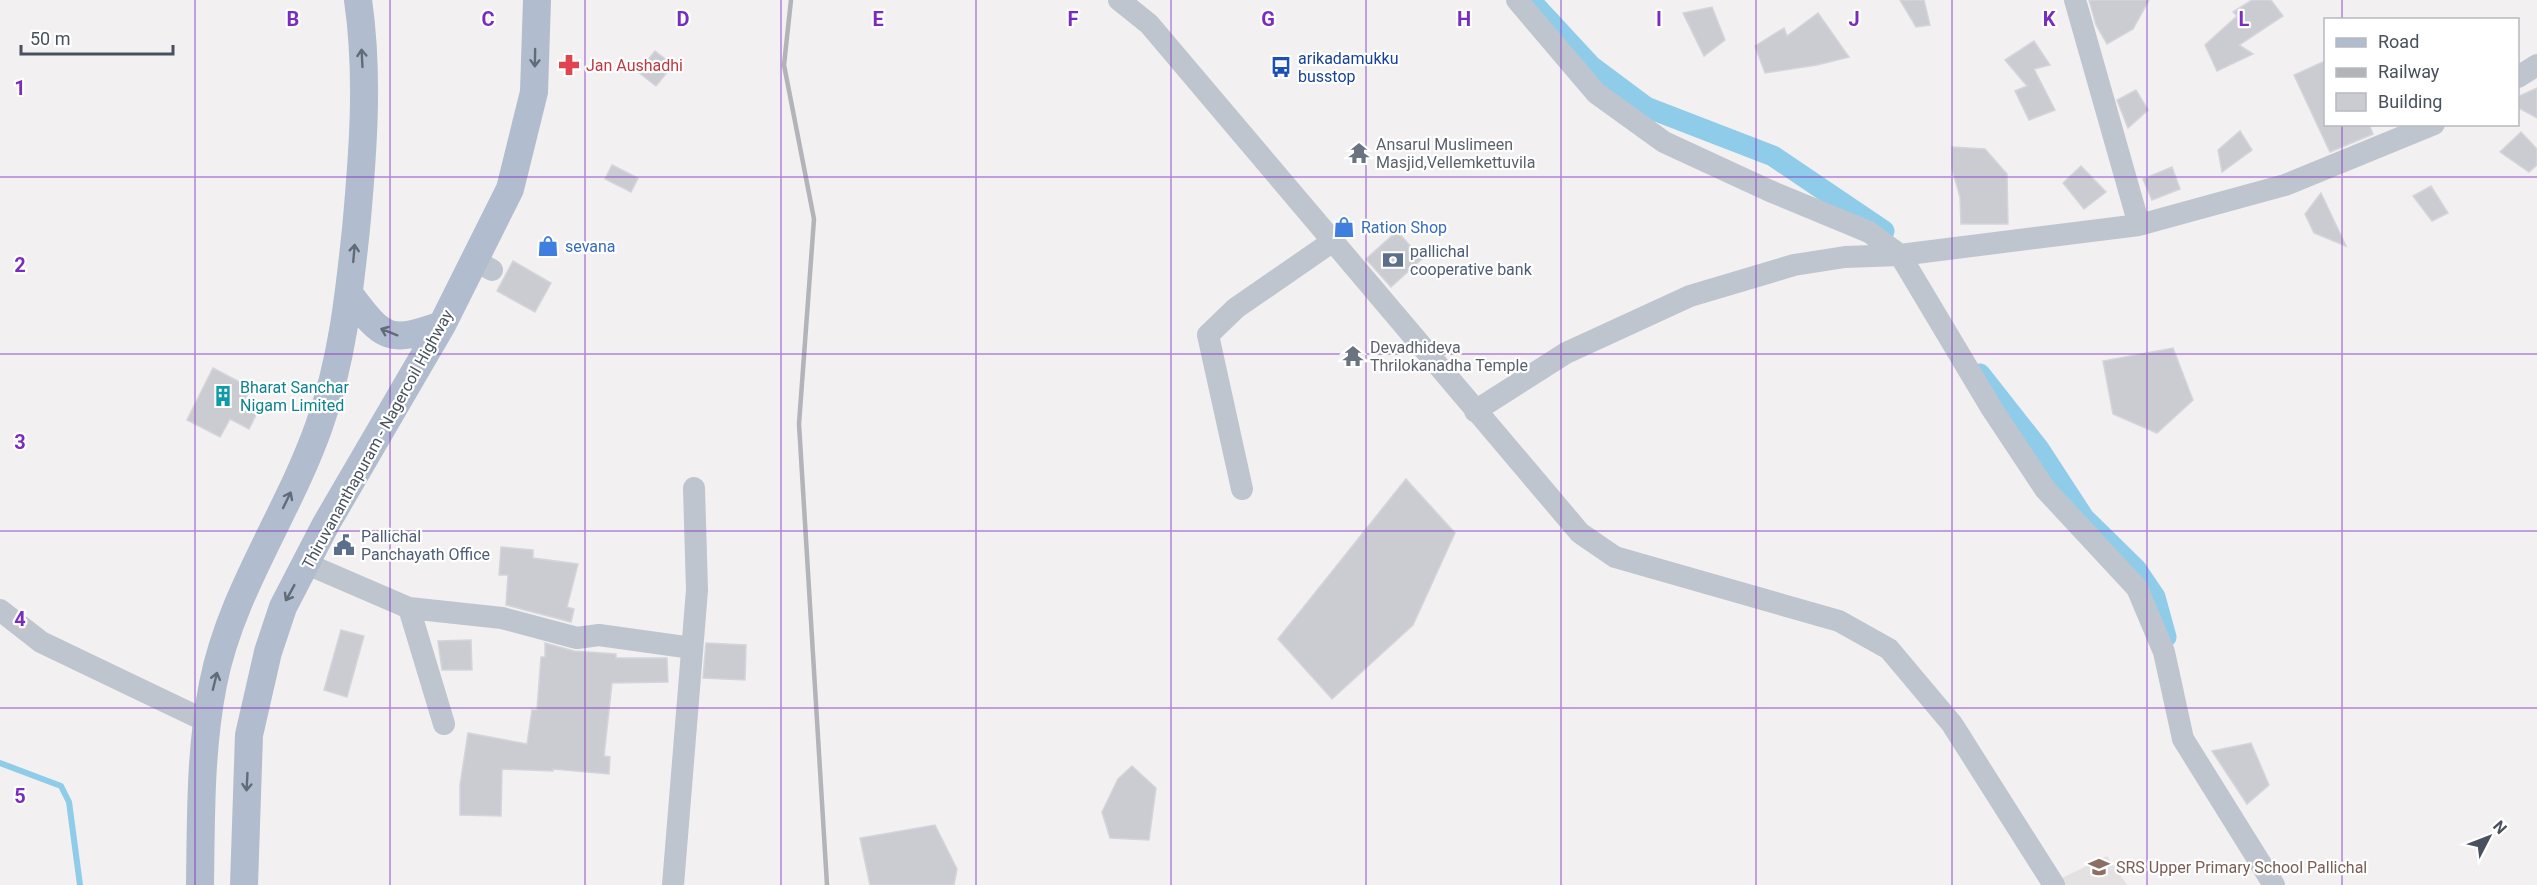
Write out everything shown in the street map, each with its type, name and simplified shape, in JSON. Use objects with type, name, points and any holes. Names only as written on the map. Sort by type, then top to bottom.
[{"type":"main road","points":[[200,885],[202,771],[214,682],[241,594],[320,425],[342,342],[350,294],[362,164],[364,86],[358,0]]},
{"type":"main road","name":"Thiruvananthapuram - Nagercoil Highway","points":[[244,885],[249,735],[268,652],[283,607],[331,515],[442,325],[483,265],[510,189],[534,92],[537,0]]},
{"type":"main road","points":[[350,294],[370,322],[390,335],[408,337],[442,325]]},
{"type":"street","points":[[1119,0],[1149,24],[1580,533],[1615,557],[1839,621],[1889,649],[1952,724],[2054,885]]},
{"type":"street","points":[[1517,0],[1596,93],[1664,142],[1770,191],[1869,232],[1900,255],[1992,409],[2044,489],[2137,588],[2164,652],[2183,739],[2274,885]]},
{"type":"street","points":[[2075,0],[2139,225]]},
{"type":"street","points":[[2519,76],[2537,66]]},
{"type":"street","points":[[1475,411],[1566,353],[1690,296],[1794,265],[1845,257],[1900,255],[2139,225],[2286,185],[2429,126]]},
{"type":"street","points":[[1242,489],[1208,334],[1236,308],[1333,240]]},
{"type":"street","points":[[674,885],[697,590],[694,488]]},
{"type":"street","points":[[307,564],[409,608],[502,618],[577,638],[599,635],[692,648]]},
{"type":"street","points":[[409,608],[444,724]]},
{"type":"street","points":[[0,610],[41,642],[208,722]]},
{"type":"shaded area","name":"SRS Upper Primary School Pallichal","points":[[2107,856],[2127,885],[2064,885],[2060,879]]},
{"type":"building","points":[[1900,0],[1924,0],[1930,25],[1916,27]]},
{"type":"building","points":[[2089,0],[2149,0],[2133,29],[2107,44],[2096,25]]},
{"type":"building","points":[[2252,0],[2271,0],[2283,16],[2239,45],[2253,54],[2217,71],[2205,45],[2237,16],[2233,12]]},
{"type":"building","points":[[1712,7],[1725,40],[1704,56],[1683,13]]},
{"type":"building","points":[[1818,13],[1849,57],[1817,65],[1765,73],[1755,46],[1784,28],[1787,36]]},
{"type":"building","points":[[2034,41],[2050,65],[2034,69],[2055,110],[2029,120],[2015,91],[2027,86],[2005,60]]},
{"type":"building","points":[[655,51],[673,65],[656,86],[638,72]]},
{"type":"building","points":[[2324,61],[2324,126],[2370,126],[2373,134],[2330,152],[2294,75]]},
{"type":"building","points":[[2537,88],[2537,118],[2519,108],[2519,96]]},
{"type":"building","points":[[2136,90],[2148,110],[2128,128],[2117,100]]},
{"type":"building","points":[[2240,131],[2252,150],[2222,172],[2218,150]]},
{"type":"building","points":[[2521,132],[2537,149],[2537,165],[2529,172],[2500,152]]},
{"type":"building","points":[[1952,147],[1985,149],[2007,174],[2008,224],[1961,224],[1960,197],[1952,169]]},
{"type":"building","points":[[612,165],[638,178],[631,192],[605,179]]},
{"type":"building","points":[[2081,166],[2106,192],[2084,209],[2063,183]]},
{"type":"building","points":[[2172,167],[2180,189],[2152,200],[2143,179]]},
{"type":"building","points":[[2431,186],[2448,213],[2432,221],[2413,196]]},
{"type":"building","points":[[2321,193],[2346,246],[2314,233],[2305,214]]},
{"type":"building","name":"pallichal cooperative bank","points":[[1397,231],[1422,259],[1391,287],[1366,259]]},
{"type":"building","points":[[513,261],[551,283],[535,312],[497,291]]},
{"type":"building","points":[[2173,348],[2193,400],[2157,433],[2113,414],[2103,361]]},
{"type":"building","name":"Bharat Sanchar Nigam Limited","points":[[213,368],[251,388],[243,403],[258,411],[249,429],[230,419],[220,437],[187,420]]},
{"type":"building","points":[[1406,479],[1455,533],[1413,625],[1332,699],[1278,639]]},
{"type":"building","points":[[501,547],[533,550],[533,558],[578,564],[567,607],[574,609],[571,622],[506,605],[508,575],[499,575]]},
{"type":"building","points":[[341,630],[364,636],[347,697],[324,690]]},
{"type":"building","points":[[471,640],[472,670],[442,670],[438,641]]},
{"type":"building","points":[[545,643],[574,651],[616,654],[616,658],[667,658],[668,682],[612,683],[604,756],[610,757],[609,774],[553,769],[553,771],[502,769],[501,816],[460,815],[460,785],[468,733],[527,744],[532,710],[537,710],[541,657],[545,657]]},
{"type":"building","points":[[706,643],[746,645],[745,680],[703,678]]},
{"type":"building","points":[[2251,743],[2269,785],[2247,804],[2212,751]]},
{"type":"building","points":[[1132,766],[1156,788],[1149,840],[1110,838],[1102,812],[1118,779]]},
{"type":"building","points":[[935,825],[957,869],[954,885],[870,885],[860,838]]},
{"type":"waterway","points":[[1530,0],[1591,66],[1646,107],[1773,156],[1884,231]]},
{"type":"waterway","points":[[1980,374],[2039,449],[2084,518],[2136,569],[2155,597],[2166,637]]},
{"type":"waterway","points":[[0,763],[61,786],[69,802],[80,885]]},
{"type":"railway","points":[[791,0],[784,65],[814,219],[799,424],[827,885]]},
{"type":"place","name":"Jan Aushadhi","points":[[569,65]]},
{"type":"place","name":"arikadamukku busstop","points":[[1281,67]]},
{"type":"place","name":"Ansarul Muslimeen Masjid,Vellemkettuvila","points":[[1359,153]]},
{"type":"place","name":"Ration Shop","points":[[1344,227]]},
{"type":"place","name":"sevana","points":[[548,246]]},
{"type":"place","name":"pallichal cooperative bank","points":[[1393,260]]},
{"type":"place","name":"Devadhideva Thrilokanadha Temple","points":[[1353,356]]},
{"type":"place","name":"Bharat Sanchar Nigam Limited","points":[[223,396]]},
{"type":"place","name":"Pallichal Panchayath Office","points":[[344,545]]},
{"type":"place","name":"SRS Upper Primary School Pallichal","points":[[2099,867]]}]
